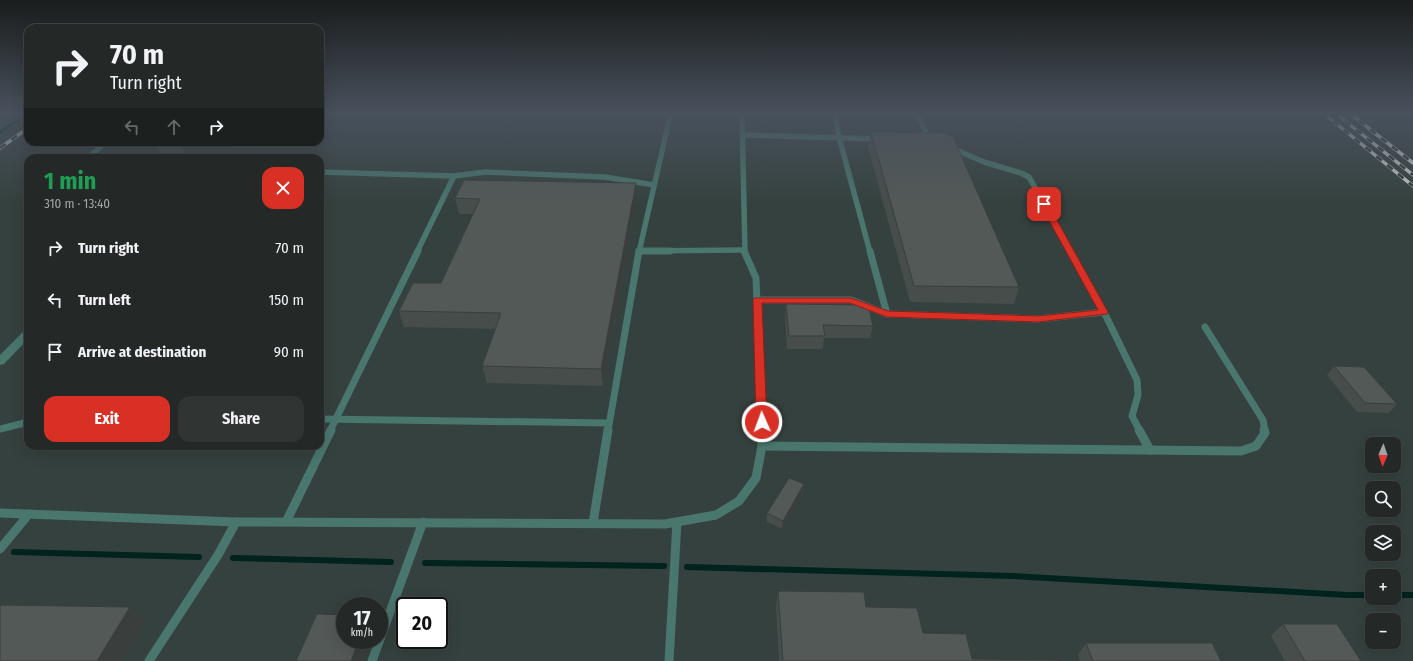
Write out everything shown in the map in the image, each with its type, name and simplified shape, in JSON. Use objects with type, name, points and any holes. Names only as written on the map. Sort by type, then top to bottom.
[{"type":"street","points":[[0,361],[24,337]]},
{"type":"lane","points":[[593,523],[639,251],[664,143]]},
{"type":"lane","points":[[0,513],[236,522],[665,524],[716,515],[739,501],[756,478],[762,446],[758,300],[756,278],[744,250],[743,143]]},
{"type":"lane","points":[[840,143],[887,314]]},
{"type":"lane","points":[[940,143],[984,162],[1029,177],[1104,312],[1137,380],[1138,394],[1132,416],[1150,450]]},
{"type":"lane","points":[[92,154],[102,146]]},
{"type":"lane","points":[[324,172],[454,176],[485,172],[605,177],[654,185]]},
{"type":"lane","points":[[324,445],[454,176]]},
{"type":"lane","points":[[639,251],[744,250]]},
{"type":"lane","points":[[758,300],[851,300],[887,314],[1038,319],[1104,312]]},
{"type":"lane","points":[[762,446],[1241,451],[1256,446],[1264,433],[1263,420],[1205,327]]},
{"type":"lane","points":[[324,419],[609,423]]},
{"type":"lane","points":[[0,429],[24,423]]},
{"type":"lane","points":[[286,522],[322,450]]},
{"type":"lane","points":[[0,549],[29,514]]},
{"type":"lane","points":[[149,661],[218,555],[236,522]]},
{"type":"lane","points":[[372,661],[423,522]]},
{"type":"lane","points":[[669,661],[677,522]]},
{"type":"shaded area","points":[[0,143],[24,143],[24,146],[324,146],[324,143],[1413,143],[1413,661],[0,661]]},
{"type":"building","points":[[874,143],[956,143],[1019,287],[914,286]]},
{"type":"building","points":[[464,180],[636,183],[601,369],[482,366],[501,313],[399,311],[413,283],[441,283],[480,199],[455,198]]},
{"type":"building","points":[[786,304],[868,305],[873,326],[823,325],[825,336],[789,336]]},
{"type":"building","points":[[1334,366],[1364,367],[1397,404],[1365,403]]},
{"type":"building","points":[[789,478],[804,484],[783,521],[767,513]]},
{"type":"building","points":[[778,591],[864,592],[866,607],[917,608],[923,633],[966,634],[972,659],[1059,661],[783,661]]},
{"type":"building","points":[[0,605],[130,607],[97,661],[0,661]]},
{"type":"building","points":[[317,614],[336,615],[336,649],[356,649],[351,661],[296,661]]},
{"type":"building","points":[[1283,624],[1337,624],[1361,661],[1305,661]]},
{"type":"building","points":[[1086,643],[1212,643],[1221,661],[1093,661]]},
{"type":"waterway","points":[[14,552],[199,557]]},
{"type":"waterway","points":[[233,558],[391,562]]},
{"type":"waterway","points":[[425,563],[664,566]]},
{"type":"waterway","points":[[687,567],[1013,576],[1365,595]]},
{"type":"waterway","points":[[1401,595],[1413,595]]},
{"type":"railway","points":[[0,148],[7,143]]},
{"type":"railway","points":[[1360,143],[1413,186]]},
{"type":"railway","points":[[1373,143],[1413,175]]},
{"type":"railway","points":[[1387,143],[1413,163]]},
{"type":"route","points":[[762,422],[758,300],[851,300],[887,314],[1038,319],[1104,312],[1044,204]]}]
